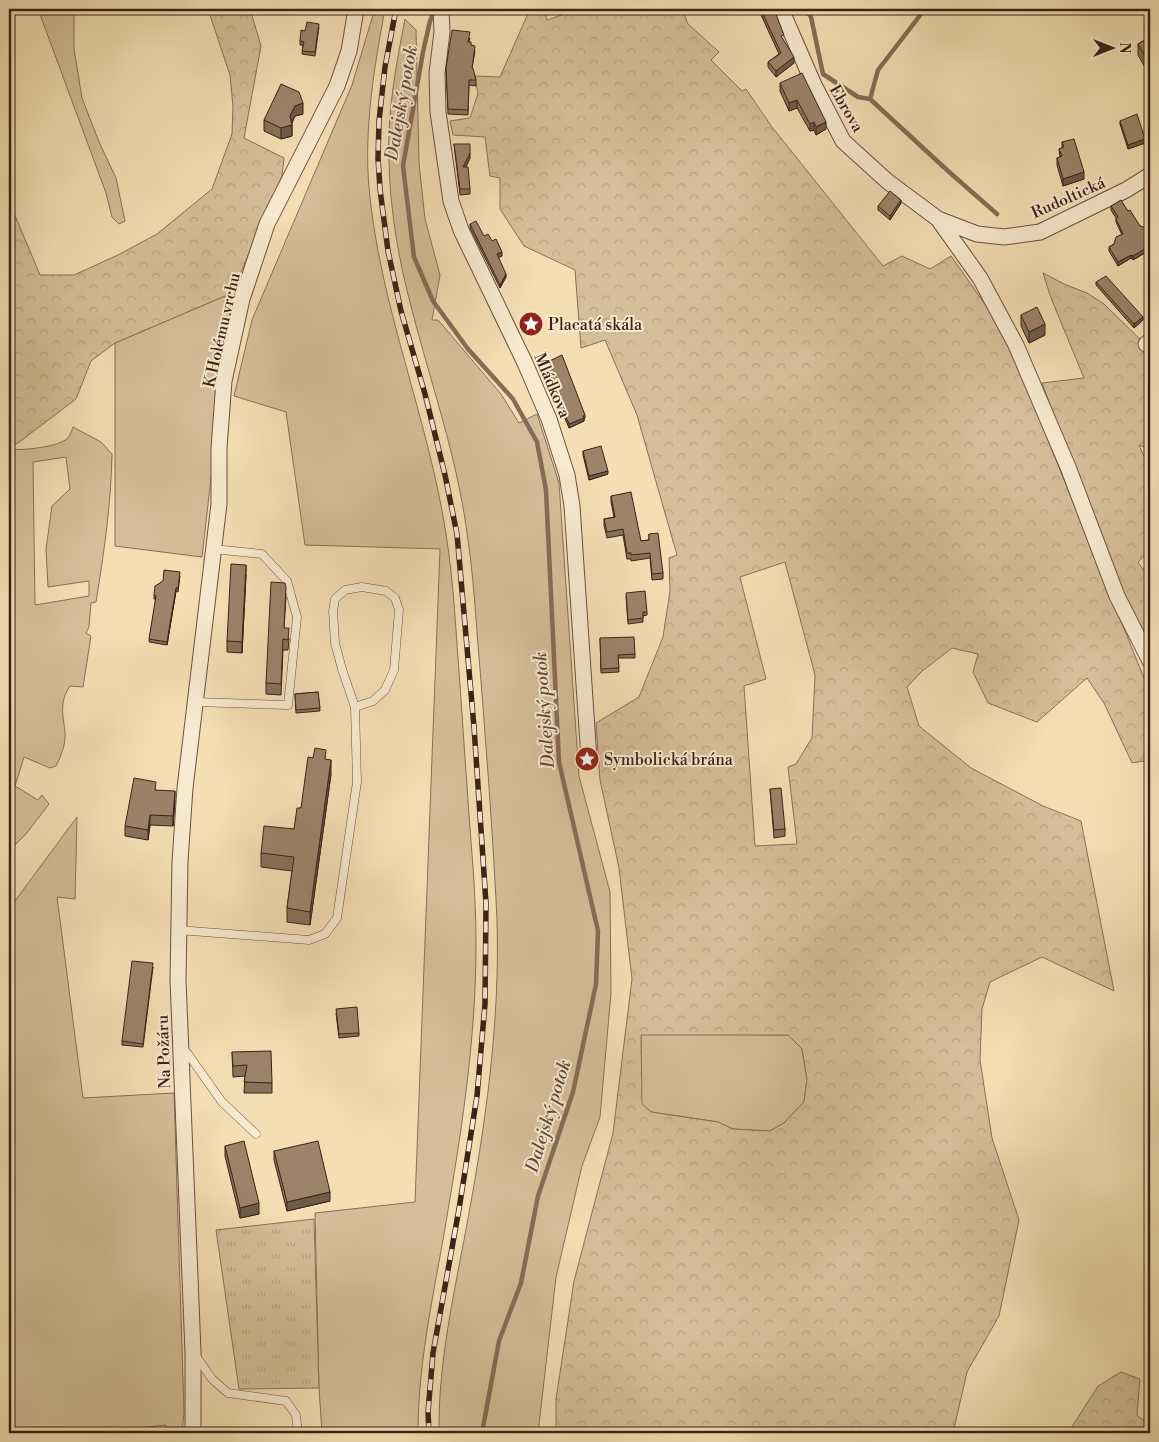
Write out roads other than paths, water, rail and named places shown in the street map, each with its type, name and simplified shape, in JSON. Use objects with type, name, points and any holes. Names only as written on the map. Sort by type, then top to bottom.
[{"type":"street","name":"K Holému vrchu","points":[[198,679],[219,504],[219,448],[224,381],[242,300],[266,224],[337,86],[348,51],[356,9]]},
{"type":"street","name":"Mládkova","points":[[441,9],[442,32],[437,73],[438,112],[451,201],[461,230],[525,363],[546,412],[567,475],[572,506],[589,759]]},
{"type":"street","name":"Ebrova","points":[[781,9],[814,85],[843,141],[887,180],[938,219]]},
{"type":"street","name":"Rudoltická","points":[[938,219],[977,234],[1004,238],[1040,232],[1126,190],[1150,175]]},
{"type":"street","points":[[938,219],[980,278],[1016,345],[1064,459],[1117,596],[1150,661]]},
{"type":"street","name":"Na Požáru","points":[[193,1429],[193,1352],[178,980],[178,930],[185,788],[198,679]]},
{"type":"lane","points":[[196,702],[288,705],[297,617],[287,581],[262,554],[213,549]]},
{"type":"lane","points":[[178,930],[309,940],[325,934],[337,918],[357,782],[355,707],[335,643],[333,611],[336,599],[345,590],[362,587],[386,591],[395,598],[399,610],[394,670],[385,690],[372,701],[355,707]]},
{"type":"lane","points":[[181,1047],[222,1102],[256,1134]]},
{"type":"lane","points":[[193,1352],[212,1379],[228,1392],[286,1401],[296,1415],[298,1433]]},
{"type":"waterway","name":"Dalejský potok","points":[[435,9],[430,21],[423,52],[403,166],[414,257],[433,301],[468,349],[513,399],[537,442],[546,490],[559,762],[598,931],[596,984],[573,1092],[538,1196],[521,1283],[499,1341],[482,1433]]},
{"type":"waterway","name":"Dalejský potok","points":[[805,9],[811,17],[823,74],[858,97],[870,99],[878,70],[925,9]]},
{"type":"waterway","points":[[870,99],[997,214]]},
{"type":"railway","points":[[396,9],[385,67],[379,121],[378,158],[380,189],[388,251],[401,311],[425,394],[457,534],[474,727],[486,903],[485,1004],[477,1096],[433,1353],[428,1412],[429,1433]]},
{"type":"place","name":"Placatá skála","points":[[531,324]]},
{"type":"place","name":"Symbolická brána","points":[[587,759]]}]
